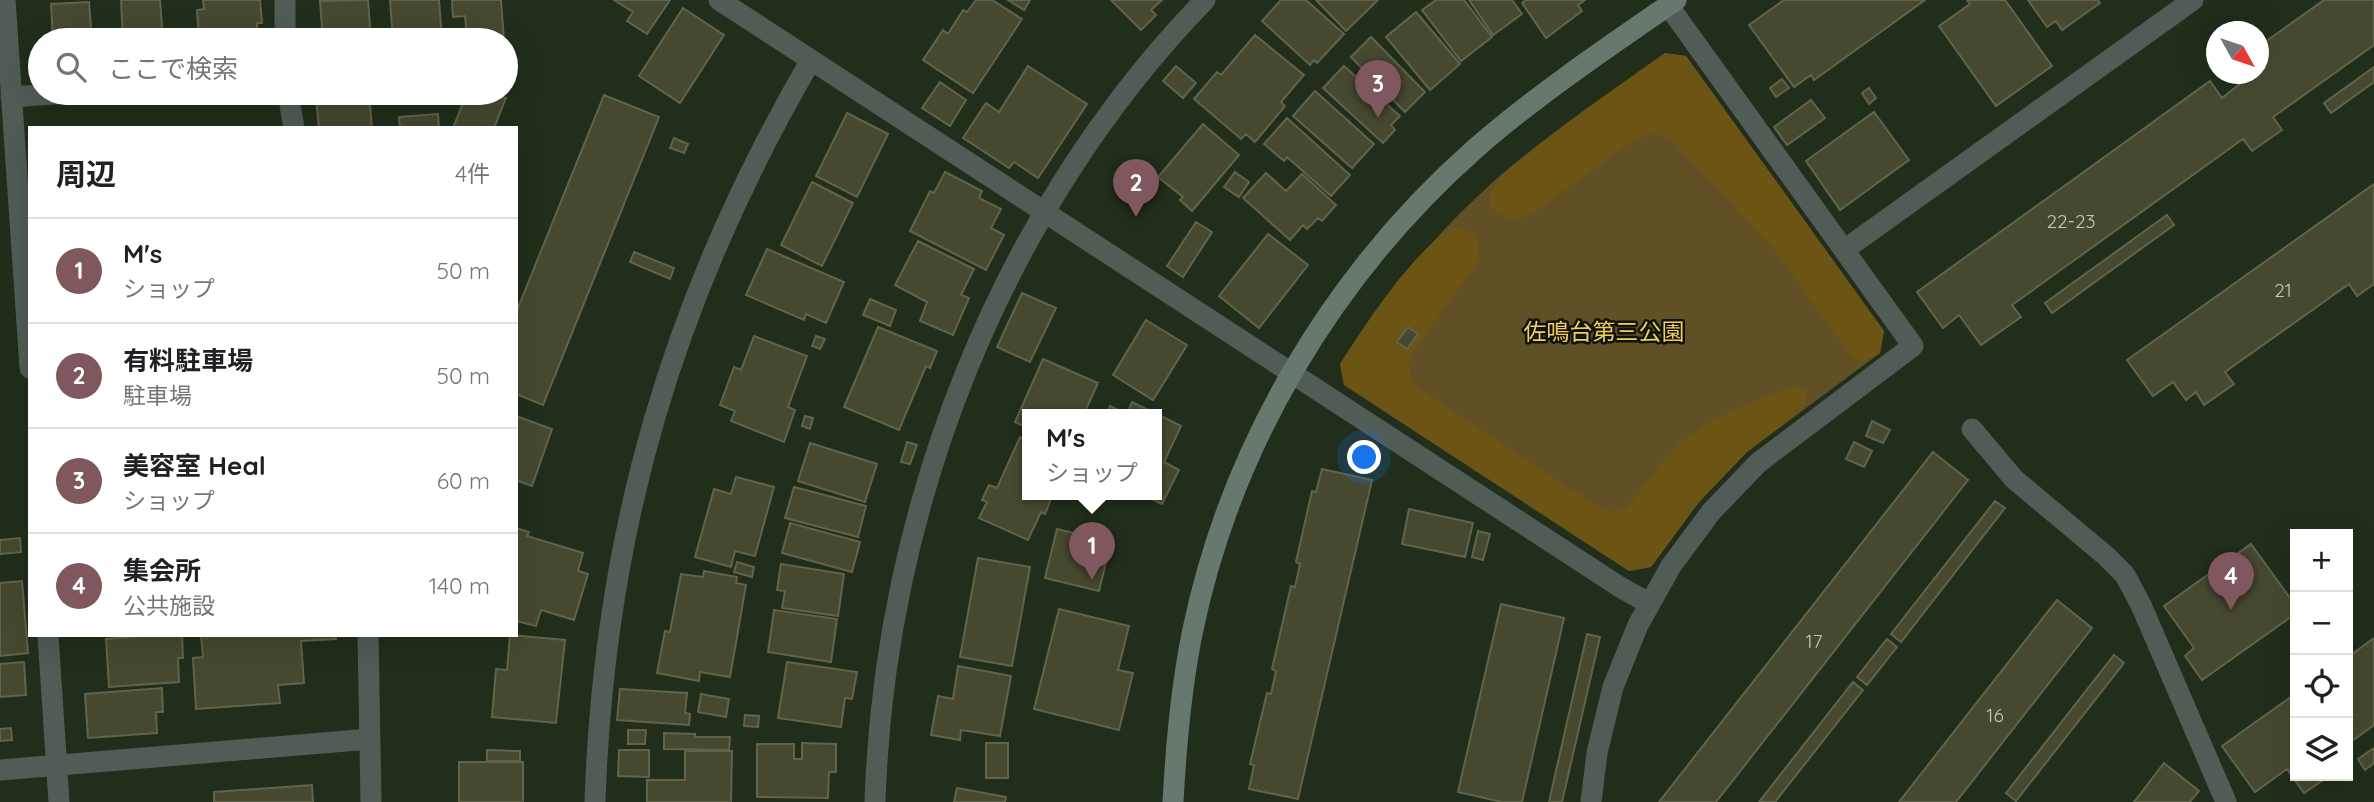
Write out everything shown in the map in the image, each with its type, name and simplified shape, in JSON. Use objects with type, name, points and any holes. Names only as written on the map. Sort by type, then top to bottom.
[{"type":"street","points":[[5,0],[28,339]]},
{"type":"street","points":[[285,0],[285,28]]},
{"type":"street","points":[[719,0],[1650,604]]},
{"type":"street","points":[[875,802],[884,684],[895,609],[911,535],[932,463],[958,392],[987,322],[1045,213],[1101,126],[1146,66],[1205,0]]},
{"type":"street","points":[[1844,250],[2193,0]]},
{"type":"street","points":[[1173,802],[1183,686],[1203,590],[1241,475],[1292,373],[1356,276],[1406,217],[1444,178],[1510,120],[1670,2],[1913,346],[1758,463],[1711,512],[1671,566],[1638,625],[1613,687],[1597,753],[1591,802]]},
{"type":"street","points":[[595,802],[597,737],[606,646],[621,554],[655,414],[697,289],[734,205],[775,122],[811,60]]},
{"type":"street","points":[[11,97],[28,96]]},
{"type":"street","points":[[290,105],[294,126]]},
{"type":"street","points":[[1972,429],[2014,479],[2125,575],[2141,605],[2227,802]]},
{"type":"street","points":[[48,637],[60,802]]},
{"type":"street","points":[[368,637],[371,802]]},
{"type":"street","points":[[0,770],[370,739]]},
{"type":"green space","name":"佐鳴台第三公園","points":[[1665,53],[1686,56],[1884,331],[1880,353],[1747,452],[1699,502],[1651,567],[1629,571],[1344,385],[1340,364],[1394,288],[1456,217],[1502,174],[1542,142]]},
{"type":"shaded area","points":[[1665,53],[1686,56],[1884,331],[1880,353],[1863,362],[1852,358],[1773,248],[1673,142],[1664,136],[1651,135],[1636,139],[1532,214],[1508,219],[1499,215],[1489,205],[1491,189],[1501,176],[1567,123]]},
{"type":"shaded area","points":[[1454,227],[1474,234],[1479,245],[1478,258],[1475,266],[1412,353],[1409,368],[1413,380],[1419,389],[1598,506],[1610,511],[1624,510],[1680,443],[1717,418],[1796,386],[1805,391],[1807,400],[1801,410],[1747,452],[1699,502],[1651,567],[1629,571],[1344,385],[1340,364],[1377,309],[1423,252]]},
{"type":"building","points":[[121,0],[160,0],[162,28],[122,28]]},
{"type":"building","points":[[203,0],[260,0],[262,23],[257,23],[257,28],[198,28],[197,10],[204,9]]},
{"type":"building","points":[[368,0],[370,28],[322,28],[320,1]]},
{"type":"building","points":[[390,0],[439,0],[441,28],[392,28]]},
{"type":"building","points":[[452,0],[501,0],[503,28],[466,28],[465,16],[453,17]]},
{"type":"building","points":[[614,0],[670,0],[647,34],[627,21],[633,12]]},
{"type":"building","points":[[976,0],[992,0],[1022,19],[973,93],[923,60],[943,30],[948,34],[963,10],[967,12]]},
{"type":"building","points":[[1008,0],[1030,0],[1024,10]]},
{"type":"building","points":[[1111,0],[1162,0],[1151,10],[1156,15],[1141,30]]},
{"type":"building","points":[[1281,0],[1306,0],[1344,34],[1317,63],[1314,60],[1310,65],[1262,21]]},
{"type":"building","points":[[1316,0],[1378,0],[1346,31]]},
{"type":"building","points":[[1436,0],[1464,0],[1492,37],[1461,61],[1422,10]]},
{"type":"building","points":[[1469,0],[1512,0],[1522,14],[1493,35]]},
{"type":"building","points":[[1526,0],[1585,0],[1578,5],[1582,11],[1546,38],[1522,3]]},
{"type":"building","points":[[1784,0],[1925,0],[1814,80],[1811,75],[1794,87],[1749,25]]},
{"type":"building","points":[[1967,0],[2005,0],[2052,66],[1996,106],[1939,26],[1970,4]]},
{"type":"building","points":[[2028,0],[2098,0],[2100,3],[2062,30],[2056,21],[2047,27]]},
{"type":"building","points":[[2324,0],[2374,0],[2374,45],[2273,117],[2282,130],[2252,151],[2243,139],[2012,305],[2021,317],[1981,345],[1959,315],[1943,328],[1917,292],[2206,84],[2212,84],[2222,98],[2240,84],[2269,84],[2269,39]]},
{"type":"building","points":[[89,2],[91,28],[52,28],[51,4]]},
{"type":"building","points":[[683,8],[724,35],[680,103],[639,76]]},
{"type":"building","points":[[1416,12],[1460,64],[1430,90],[1386,37]]},
{"type":"building","points":[[1255,35],[1304,75],[1281,102],[1285,106],[1255,142],[1246,134],[1241,139],[1194,99],[1217,72],[1221,75]]},
{"type":"building","points":[[1371,37],[1425,92],[1405,112],[1351,57]]},
{"type":"building","points":[[1028,66],[1087,104],[1038,178],[1014,162],[1009,168],[963,138],[986,103],[999,112]]},
{"type":"building","points":[[1176,66],[1196,83],[1183,98],[1163,81]]},
{"type":"building","points":[[1344,66],[1400,116],[1391,125],[1395,130],[1383,143],[1323,88]]},
{"type":"building","points":[[2374,67],[2374,82],[2331,113],[2324,103]]},
{"type":"building","points":[[1782,79],[1789,88],[1776,97],[1770,88]]},
{"type":"building","points":[[940,82],[966,100],[950,126],[922,108]]},
{"type":"building","points":[[1869,88],[1876,98],[1869,104],[1862,93]]},
{"type":"building","points":[[1315,91],[1374,144],[1352,168],[1293,116]]},
{"type":"building","points":[[604,95],[659,117],[543,405],[518,395],[518,308]]},
{"type":"building","points":[[1811,100],[1825,118],[1787,145],[1774,127]]},
{"type":"building","points":[[317,105],[370,105],[372,126],[319,126]]},
{"type":"building","points":[[462,105],[503,105],[495,126],[454,126]]},
{"type":"building","points":[[1874,112],[1909,160],[1840,210],[1806,161]]},
{"type":"building","points":[[847,113],[888,134],[857,197],[816,176]]},
{"type":"building","points":[[438,114],[439,126],[400,126],[399,117]]},
{"type":"building","points":[[1287,118],[1350,175],[1331,196],[1287,157],[1284,161],[1264,144]]},
{"type":"building","points":[[1203,124],[1239,155],[1192,211],[1180,200],[1183,197],[1158,177]]},
{"type":"building","points":[[674,138],[688,144],[684,153],[670,148]]},
{"type":"building","points":[[945,172],[982,191],[979,198],[1001,209],[991,228],[1004,235],[986,270],[910,231],[930,191],[934,193]]},
{"type":"building","points":[[1235,172],[1249,182],[1239,197],[1224,187]]},
{"type":"building","points":[[1266,173],[1286,191],[1302,174],[1336,205],[1322,221],[1318,218],[1307,229],[1303,225],[1290,240],[1243,198]]},
{"type":"building","points":[[812,182],[853,203],[822,266],[781,245]]},
{"type":"building","points":[[2374,184],[2374,284],[2357,296],[2349,284],[2225,372],[2234,384],[2204,405],[2196,392],[2186,400],[2173,382],[2153,396],[2127,360]]},
{"type":"building","points":[[2167,215],[2174,225],[2052,313],[2045,303]]},
{"type":"building","points":[[1196,222],[1212,232],[1183,277],[1167,266]]},
{"type":"building","points":[[1268,234],[1308,265],[1259,328],[1219,296]]},
{"type":"building","points":[[918,241],[974,269],[961,295],[969,298],[953,335],[920,321],[927,302],[895,285]]},
{"type":"building","points":[[767,249],[844,282],[826,323],[806,314],[804,320],[746,295]]},
{"type":"building","points":[[634,252],[674,268],[670,279],[630,262]]},
{"type":"building","points":[[1022,293],[1056,308],[1030,362],[997,347]]},
{"type":"building","points":[[870,299],[896,310],[890,326],[863,315]]},
{"type":"building","points":[[1146,320],[1187,345],[1153,400],[1113,375]]},
{"type":"building","points":[[878,327],[937,351],[930,368],[926,366],[899,430],[844,407]]},
{"type":"building","points":[[1408,327],[1418,334],[1407,349],[1397,342]]},
{"type":"building","points":[[754,336],[807,356],[788,407],[795,410],[784,442],[731,421],[735,411],[720,405],[734,367],[741,370]]},
{"type":"building","points":[[816,336],[825,339],[820,349],[812,346]]},
{"type":"building","points":[[1043,359],[1098,383],[1086,409],[1022,409],[1022,426],[1015,422]]},
{"type":"building","points":[[1132,402],[1146,409],[1129,409]]},
{"type":"building","points":[[805,416],[813,418],[810,429],[802,426]]},
{"type":"building","points":[[1162,416],[1181,426],[1164,462],[1179,470],[1162,504],[1154,500],[1162,500]]},
{"type":"building","points":[[518,417],[552,429],[532,486],[518,481]]},
{"type":"building","points":[[1872,421],[1890,430],[1883,443],[1866,436]]},
{"type":"building","points":[[1020,437],[1022,500],[1051,500],[1045,514],[1041,512],[1028,540],[979,518],[987,502],[982,500],[989,485],[997,488]]},
{"type":"building","points":[[907,442],[917,445],[910,464],[901,462]]},
{"type":"building","points":[[1854,442],[1872,451],[1864,467],[1846,459]]},
{"type":"building","points":[[810,443],[877,464],[865,502],[798,481]]},
{"type":"building","points":[[1933,452],[1968,480],[1716,802],[1659,802]]},
{"type":"building","points":[[1322,469],[1372,480],[1298,799],[1249,789],[1254,765],[1250,764],[1267,693],[1271,694],[1276,671],[1272,669],[1291,586],[1295,587],[1300,564],[1296,562],[1312,491],[1316,492]]},
{"type":"building","points":[[736,477],[774,487],[755,556],[735,551],[731,567],[695,557],[714,489],[731,494]]},
{"type":"building","points":[[794,487],[866,506],[858,537],[785,518]]},
{"type":"building","points":[[1995,501],[2005,508],[1901,642],[1891,634]]},
{"type":"building","points":[[1409,509],[1473,523],[1465,557],[1402,544]]},
{"type":"building","points":[[790,523],[860,542],[852,572],[782,553]]},
{"type":"building","points":[[518,529],[529,532],[527,536],[583,553],[578,571],[588,574],[574,620],[541,610],[536,626],[518,622]]},
{"type":"building","points":[[1057,529],[1111,542],[1099,591],[1045,578]]},
{"type":"building","points":[[1478,531],[1490,534],[1483,560],[1472,557]]},
{"type":"building","points":[[20,538],[21,552],[0,554],[0,540]]},
{"type":"building","points":[[2251,544],[2290,598],[2290,618],[2202,680],[2185,656],[2194,648],[2164,606]]},
{"type":"building","points":[[978,558],[1030,567],[1012,666],[960,657]]},
{"type":"building","points":[[737,562],[754,567],[752,577],[734,572]]},
{"type":"building","points":[[781,564],[844,574],[838,616],[782,608],[785,591],[777,590]]},
{"type":"building","points":[[704,571],[737,577],[736,583],[746,585],[730,677],[700,672],[699,681],[657,673],[665,631],[670,632],[681,574],[703,577]]},
{"type":"building","points":[[22,581],[28,653],[0,656],[0,583]]},
{"type":"building","points":[[2057,600],[2092,628],[1956,802],[1899,802]]},
{"type":"building","points":[[1501,604],[1564,618],[1522,802],[1502,802],[1458,792]]},
{"type":"building","points":[[1059,609],[1129,626],[1118,670],[1133,673],[1119,730],[1034,709]]},
{"type":"building","points":[[774,610],[837,619],[831,662],[768,652]]},
{"type":"building","points":[[1587,634],[1600,637],[1562,802],[1549,802]]},
{"type":"building","points":[[182,637],[183,658],[178,658],[179,682],[109,687],[106,639]]},
{"type":"building","points":[[201,637],[336,637],[301,641],[304,683],[278,685],[280,703],[196,709],[193,658],[203,657]]},
{"type":"building","points":[[510,637],[565,640],[556,723],[492,717],[496,669],[507,670]]},
{"type":"building","points":[[2374,638],[2374,725],[2353,740],[2353,655]]},
{"type":"building","points":[[1887,639],[1897,647],[1867,685],[1857,677]]},
{"type":"building","points":[[2114,655],[2124,663],[2016,801],[2006,793]]},
{"type":"building","points":[[24,662],[26,695],[0,697],[0,664]]},
{"type":"building","points":[[787,662],[857,672],[852,699],[845,698],[841,727],[778,718]]},
{"type":"building","points":[[958,666],[1011,676],[1000,736],[961,730],[960,740],[931,735],[938,696],[953,699]]},
{"type":"building","points":[[1853,682],[1863,690],[1775,802],[1759,802]]},
{"type":"building","points":[[162,688],[163,712],[156,712],[157,733],[88,738],[85,694]]},
{"type":"building","points":[[620,689],[687,693],[685,713],[690,714],[689,725],[617,720]]},
{"type":"building","points":[[701,694],[729,699],[726,717],[698,712]]},
{"type":"building","points":[[2290,698],[2290,773],[2287,769],[2255,792],[2222,746]]},
{"type":"building","points":[[745,715],[759,716],[758,727],[744,726]]},
{"type":"building","points":[[11,728],[12,740],[0,741],[0,729]]},
{"type":"building","points":[[628,730],[646,730],[645,744],[628,744]]},
{"type":"building","points":[[664,733],[695,734],[695,737],[730,737],[729,750],[664,749]]},
{"type":"building","points":[[802,743],[836,744],[836,772],[829,772],[828,798],[757,797],[757,744],[794,744],[794,759],[802,759]]},
{"type":"building","points":[[986,743],[1008,743],[1008,778],[986,778]]},
{"type":"building","points":[[2374,748],[2374,763],[2365,770],[2358,759]]},
{"type":"building","points":[[487,750],[520,751],[520,761],[487,761]]},
{"type":"building","points":[[619,750],[649,750],[649,777],[618,776]]},
{"type":"building","points":[[685,751],[732,751],[731,802],[647,802],[647,780],[685,780]]},
{"type":"building","points":[[459,762],[523,762],[523,802],[459,802]]},
{"type":"building","points":[[2164,763],[2199,791],[2190,802],[2134,802]]},
{"type":"building","points":[[2296,781],[2322,781],[2304,793]]},
{"type":"building","points":[[312,785],[313,802],[214,802],[214,792]]},
{"type":"building","points":[[957,788],[1006,797],[1005,802],[954,802]]},
{"type":"place","name":"美容室 Heal","points":[[1378,118]]},
{"type":"place","name":"有料駐車場","points":[[1136,217]]},
{"type":"place","name":"M's","points":[[1092,580]]},
{"type":"place","name":"集会所","points":[[2231,610]]}]
